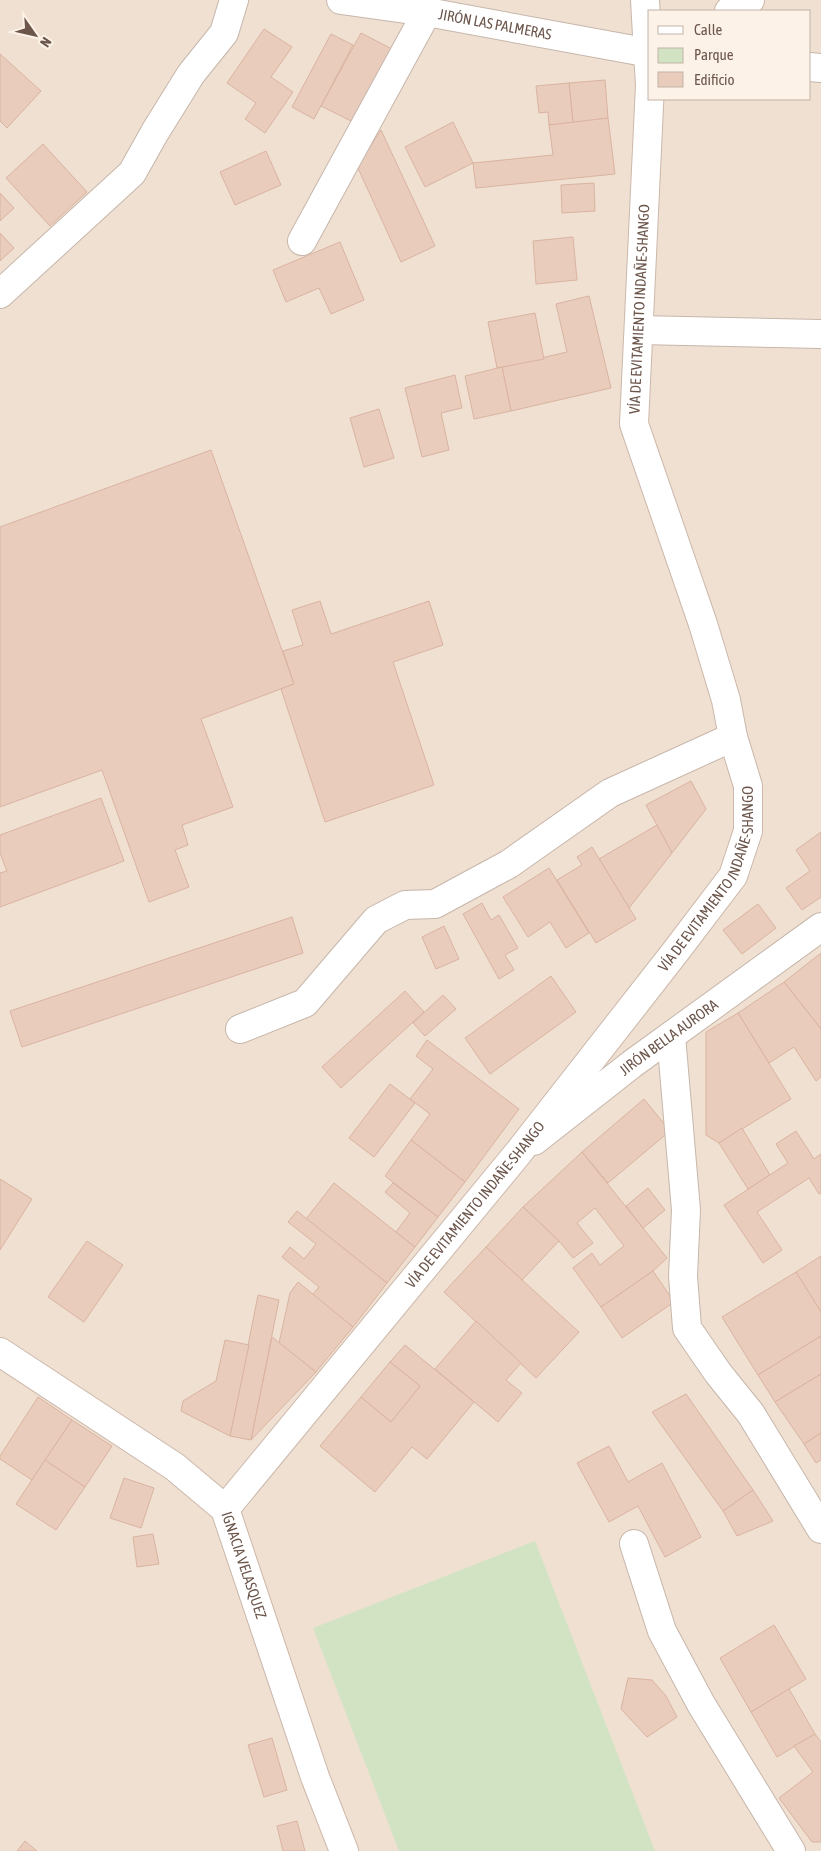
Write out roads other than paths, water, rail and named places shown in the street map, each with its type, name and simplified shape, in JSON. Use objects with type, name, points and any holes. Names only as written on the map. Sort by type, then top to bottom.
[{"type":"street","points":[[0,294],[132,173],[191,74],[224,33],[234,0]]},
{"type":"street","name":"JIRÓN LAS PALMERAS","points":[[341,0],[427,12],[648,53]]},
{"type":"street","name":"VÍA DE EVITAMIENTO INDAÑE-SHANGO","points":[[645,0],[648,40]]},
{"type":"street","points":[[731,10],[750,0]]},
{"type":"street","points":[[302,241],[427,12]]},
{"type":"street","name":"VÍA DE EVITAMIENTO INDAÑE-SHANGO","points":[[225,1509],[520,1152],[733,876],[748,831],[748,786],[733,737],[726,700],[703,624],[634,424],[649,100]]},
{"type":"street","points":[[639,330],[821,334]]},
{"type":"street","points":[[240,1029],[305,1003],[376,920],[405,906],[435,904],[509,864],[610,793],[733,737]]},
{"type":"street","name":"JIRÓN BELLA AURORA","points":[[520,1152],[632,1064],[821,927]]},
{"type":"street","points":[[671,1036],[686,1210],[683,1276],[687,1328],[718,1373],[752,1414],[821,1529]]},
{"type":"street","name":"IGNACIA VELASQUEZ","points":[[0,1352],[175,1467],[225,1509],[315,1778],[344,1851]]},
{"type":"street","points":[[634,1544],[662,1631],[701,1704],[791,1851]]}]
